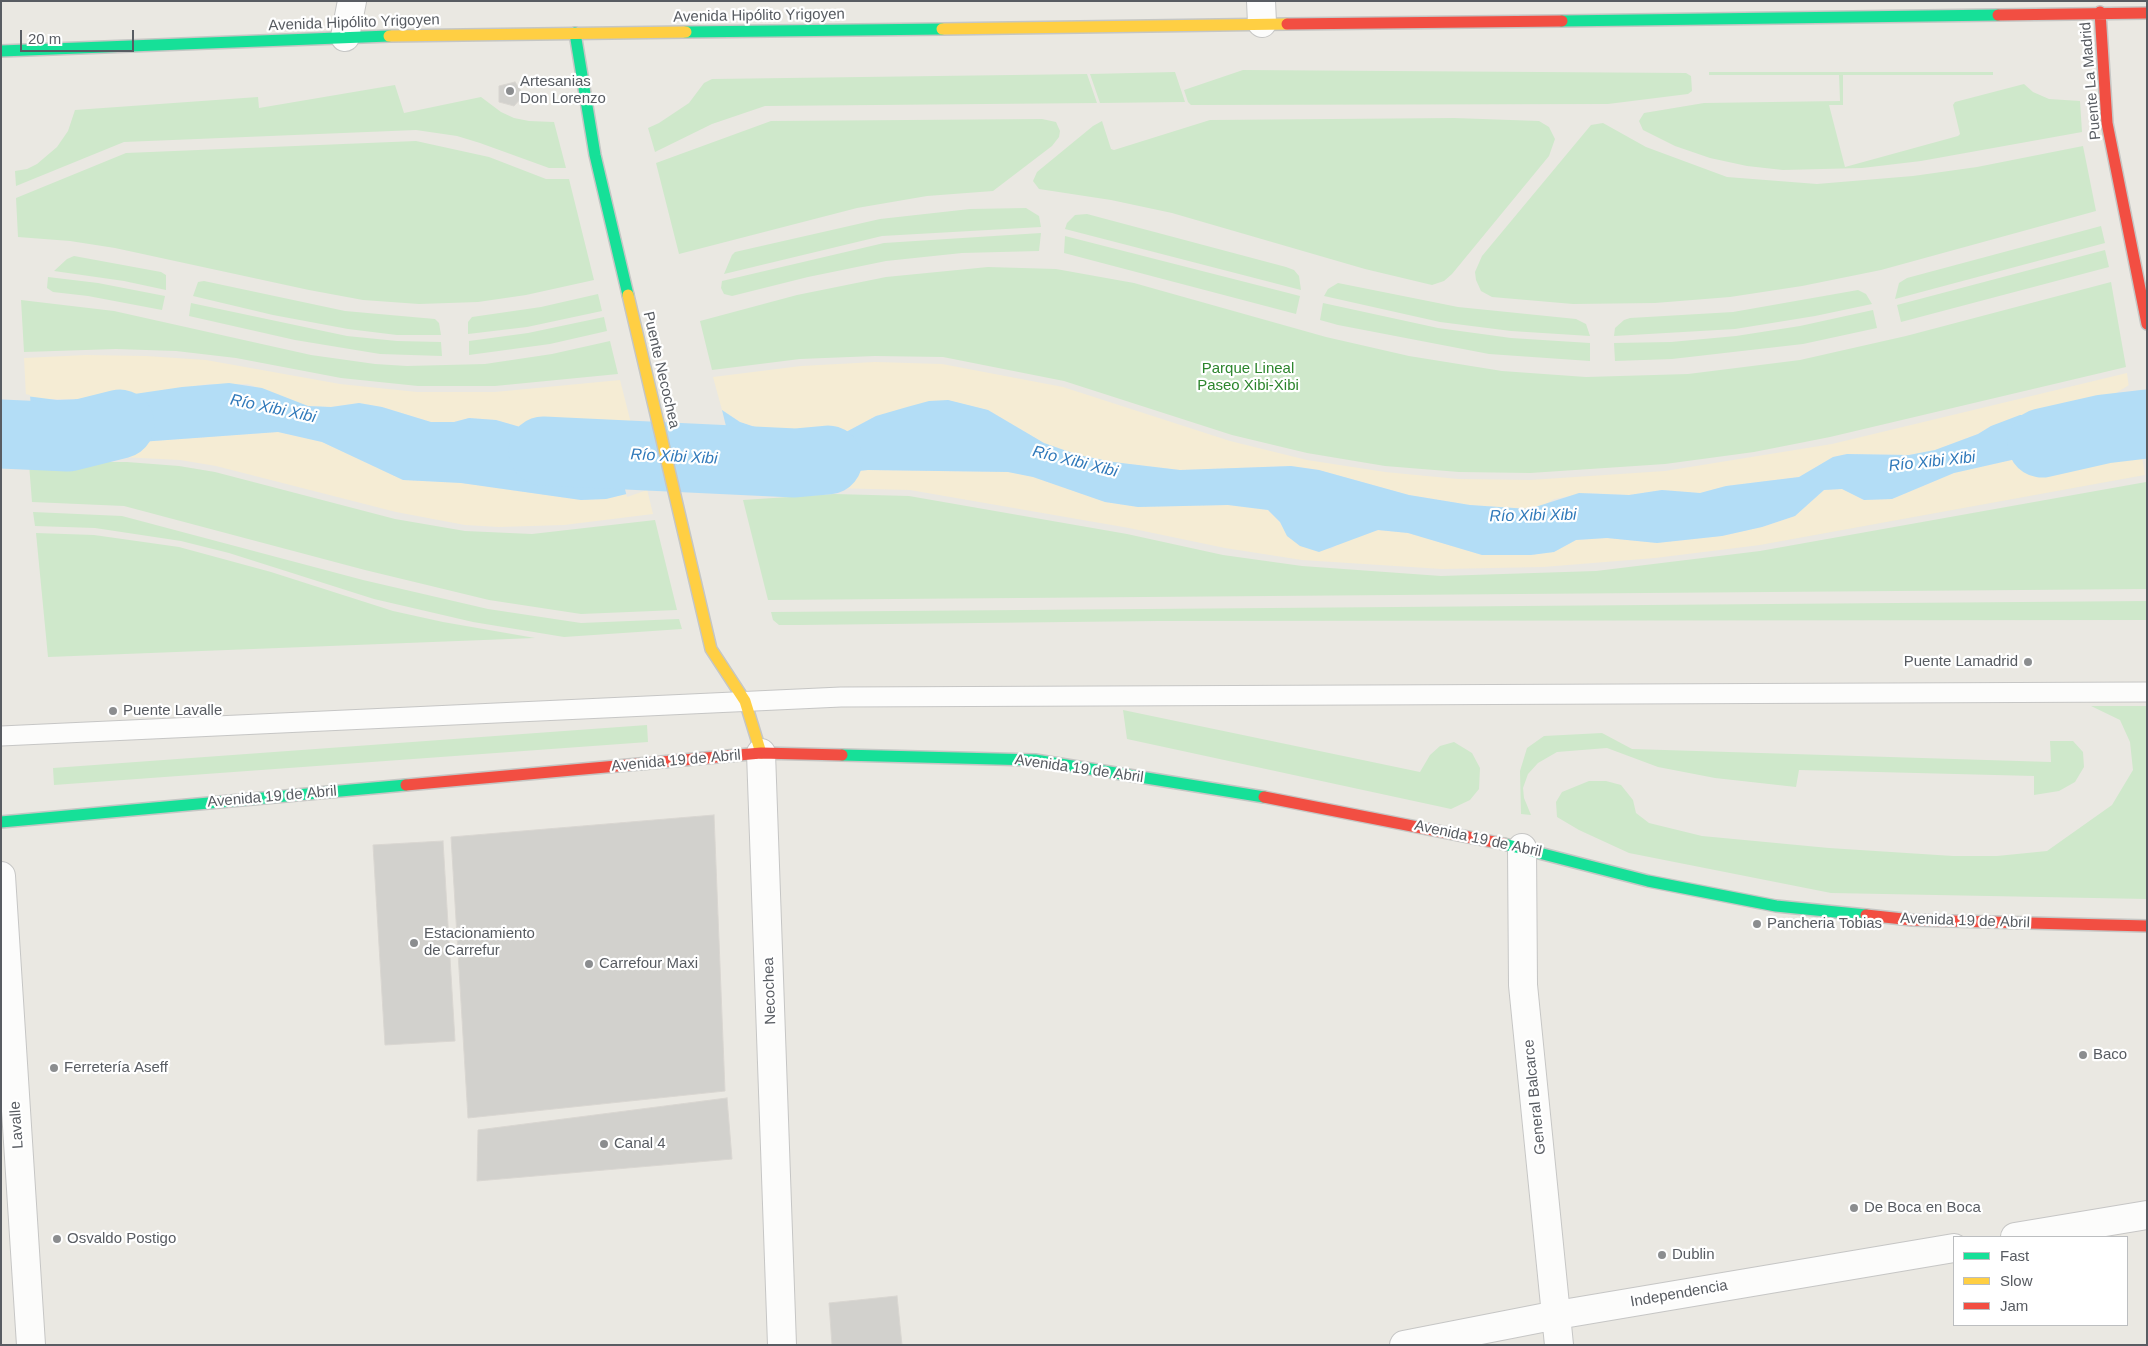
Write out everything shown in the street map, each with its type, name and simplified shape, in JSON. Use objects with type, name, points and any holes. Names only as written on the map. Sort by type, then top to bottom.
[{"type":"main road","name":"Avenida Hipólito Yrigoyen","points":[[1,51],[345,37],[575,33],[1262,12],[2100,7],[2147,13]]},
{"type":"main road","name":"Puente La Madrid","points":[[2100,7],[2107,123],[2147,324]]},
{"type":"main road","name":"Puente Necochea","points":[[575,33],[595,155],[711,649]]},
{"type":"main road","name":"Necochea","points":[[711,649],[745,701],[761,752]]},
{"type":"main road","name":"Avenida 19 de Abril","points":[[1,822],[761,752],[1035,760],[1310,805],[1522,848],[1648,881],[1776,906],[1912,920],[2147,926]]},
{"type":"street","points":[[345,37],[352,1]]},
{"type":"street","name":"Necochea","points":[[761,752],[782,1345]]},
{"type":"street","name":"General Balcarce","points":[[1522,848],[1523,985],[1559,1345]]},
{"type":"street","name":"Lavalle","points":[[1,876],[31,1345]]},
{"type":"street","points":[[2021,1236],[2147,1215]]},
{"type":"street","name":"Independencia","points":[[1404,1345],[1557,1315],[1953,1248]]},
{"type":"lane","points":[[1,736],[860,697],[2147,692]]},
{"type":"green space","points":[[1243,70],[1686,73],[1691,76],[1692,91],[1688,94],[1608,104],[1191,105],[1188,102],[1184,90]]},
{"type":"green space","points":[[1175,72],[1185,102],[1100,103],[1090,74]]},
{"type":"green space","points":[[1709,72],[1993,72],[1993,75],[1843,75],[1843,105],[1829,105],[1845,167],[1958,136],[1960,134],[1953,105],[1955,102],[2024,84],[2033,92],[2049,99],[2080,101],[2082,132],[1921,161],[1862,168],[1783,170],[1747,166],[1710,158],[1675,146],[1643,130],[1639,121],[1644,113],[1704,103],[1840,101],[1839,75],[1709,75]]},
{"type":"green space","points":[[1087,74],[1097,103],[765,106],[712,124],[655,152],[648,128],[689,103],[704,83],[712,79]]},
{"type":"green space","points":[[395,85],[404,113],[481,97],[501,112],[514,118],[554,122],[566,168],[549,168],[457,136],[416,130],[124,142],[16,186],[15,171],[27,169],[37,164],[57,147],[68,131],[75,110],[258,97],[259,108]]},
{"type":"green space","points":[[1454,118],[1539,121],[1549,127],[1555,139],[1549,156],[1452,274],[1444,281],[1432,285],[1365,269],[1172,213],[1111,200],[1039,189],[1033,181],[1037,172],[1093,126],[1102,121],[1111,149],[1114,150],[1210,120]]},
{"type":"green space","points":[[1042,119],[1056,122],[1060,131],[1059,137],[1052,146],[993,191],[927,196],[857,208],[679,254],[656,163],[771,121]]},
{"type":"green space","points":[[1603,123],[1646,147],[1727,177],[1817,184],[1913,176],[1977,167],[2083,146],[2096,211],[1881,270],[1802,286],[1730,297],[1655,303],[1573,304],[1492,297],[1481,291],[1475,272],[1482,256],[1591,125]]},
{"type":"green space","points":[[416,141],[489,157],[546,179],[569,179],[594,280],[526,295],[478,302],[419,304],[363,300],[115,248],[70,241],[18,237],[16,198],[126,153]]},
{"type":"green space","points":[[1026,208],[1039,216],[1041,227],[882,236],[724,274],[735,252],[880,219],[970,209]]},
{"type":"green space","points":[[1087,214],[1286,267],[1294,270],[1299,276],[1301,290],[1065,229],[1067,223],[1075,215]]},
{"type":"green space","points":[[2101,226],[2105,243],[1895,299],[1899,283],[1907,278]]},
{"type":"green space","points":[[1041,233],[1039,251],[962,253],[886,261],[808,277],[732,296],[724,294],[721,288],[722,281],[884,243]]},
{"type":"green space","points":[[1065,236],[1300,296],[1296,314],[1064,253]]},
{"type":"green space","points":[[2105,250],[2109,267],[1901,322],[1897,305]]},
{"type":"green space","points":[[74,256],[161,272],[166,275],[166,290],[124,281],[54,271],[67,259]]},
{"type":"green space","name":"Parque Lineal Paseo Xibi-Xibi","points":[[988,267],[1056,269],[1134,283],[1326,337],[1409,356],[1502,371],[1586,377],[1688,374],[1800,360],[1906,336],[2111,282],[2126,367],[1830,437],[1754,452],[1665,464],[1530,473],[1459,472],[1385,466],[1307,453],[1232,435],[1064,381],[943,357],[875,356],[800,359],[712,370],[700,321],[797,295],[886,277]]},
{"type":"green space","points":[[48,277],[98,283],[165,296],[162,310],[88,296],[53,292],[47,288]]},
{"type":"green space","points":[[204,281],[345,311],[435,319],[439,323],[441,335],[397,335],[348,329],[273,315],[193,296],[198,282]]},
{"type":"green space","points":[[1338,283],[1458,307],[1576,319],[1586,324],[1590,336],[1511,331],[1440,322],[1324,296],[1328,289]]},
{"type":"green space","points":[[1858,290],[1866,294],[1872,304],[1815,316],[1735,329],[1614,336],[1615,328],[1624,320],[1630,318],[1733,312]]},
{"type":"green space","points":[[598,294],[602,311],[527,327],[468,334],[468,322],[472,317],[541,307]]},
{"type":"green space","points":[[21,300],[114,311],[311,355],[375,364],[407,366],[485,364],[552,354],[610,341],[618,374],[495,386],[418,386],[341,378],[236,358],[176,351],[116,349],[24,352]]},
{"type":"green space","points":[[191,303],[347,336],[397,341],[441,342],[442,356],[380,354],[295,340],[189,316]]},
{"type":"green space","points":[[1323,303],[1438,328],[1511,338],[1590,343],[1590,361],[1489,354],[1338,325],[1320,320]]},
{"type":"green space","points":[[1873,310],[1877,328],[1803,344],[1672,359],[1615,361],[1614,343],[1671,342],[1736,336],[1800,326]]},
{"type":"green space","points":[[604,317],[607,331],[550,344],[469,355],[469,341],[528,333]]},
{"type":"green space","points":[[127,462],[179,466],[215,472],[395,519],[465,531],[532,534],[655,520],[677,610],[581,614],[489,600],[365,570],[124,506],[32,502],[29,464]]},
{"type":"green space","points":[[2146,482],[2147,589],[768,600],[743,500],[834,494],[909,496],[1127,534],[1223,555],[1302,566],[1441,576],[1596,571],[1760,551]]},
{"type":"green space","points":[[33,512],[122,516],[363,580],[488,609],[581,623],[679,619],[682,629],[564,637],[473,622],[374,599],[229,553],[181,541],[95,528],[35,526]]},
{"type":"green space","points":[[36,533],[94,535],[179,547],[271,572],[393,611],[535,638],[48,657]]},
{"type":"green space","points":[[2147,601],[2147,620],[1158,621],[779,625],[773,620],[771,612]]},
{"type":"green space","points":[[2091,706],[2147,706],[2147,899],[1831,893],[1629,853],[1579,830],[1557,817],[1556,802],[1562,792],[1589,781],[1606,781],[1621,785],[1633,800],[1636,813],[1649,823],[1702,836],[1829,848],[1953,856],[1997,856],[2047,851],[2112,805],[2133,770],[2130,742],[2120,720]]},
{"type":"green space","points":[[1123,710],[1420,772],[1430,755],[1440,746],[1454,742],[1472,753],[1480,768],[1479,789],[1470,800],[1451,809],[1127,739]]},
{"type":"green space","points":[[647,725],[648,742],[54,785],[53,768]]},
{"type":"green space","points":[[1602,733],[1632,749],[2051,762],[2050,741],[2073,741],[2083,752],[2084,767],[2075,782],[2059,791],[2034,795],[2034,776],[1799,770],[1796,787],[1715,778],[1658,767],[1607,748],[1557,752],[1538,763],[1528,774],[1523,788],[1524,798],[1531,815],[1521,814],[1520,771],[1527,748],[1544,736]]},
{"type":"sand","points":[[86,355],[206,360],[340,384],[417,392],[495,392],[620,380],[632,427],[609,438],[562,439],[496,420],[469,418],[454,422],[431,422],[382,407],[359,403],[331,407],[308,406],[248,384],[209,384],[91,399],[42,399],[26,396],[24,358]]},
{"type":"sand","points":[[875,362],[942,364],[1063,387],[1230,441],[1307,460],[1385,472],[1458,479],[1530,480],[1665,471],[1832,444],[2127,373],[2129,388],[2096,407],[2058,416],[2043,415],[1991,426],[1978,434],[1935,450],[1909,455],[1847,454],[1833,457],[1799,477],[1726,486],[1700,493],[1662,490],[1629,495],[1589,493],[1554,499],[1541,507],[1529,509],[1470,505],[1409,495],[1319,470],[1291,466],[1180,470],[1113,462],[1078,455],[1044,443],[988,410],[948,400],[876,416],[846,432],[808,439],[771,432],[740,422],[722,410],[713,377],[801,366]]},
{"type":"sand","points":[[278,432],[322,442],[403,480],[461,483],[581,500],[606,499],[647,489],[653,514],[564,525],[499,527],[465,525],[396,512],[216,466],[180,460],[82,455],[95,449],[140,442]]},
{"type":"sand","points":[[2141,451],[2145,475],[1760,545],[1655,558],[1543,567],[1442,569],[1302,560],[1225,548],[1129,528],[910,490],[833,488],[742,494],[740,484],[868,470],[1008,472],[1033,477],[1105,502],[1138,507],[1228,505],[1268,510],[1280,522],[1287,536],[1331,549],[1341,542],[1378,530],[1408,533],[1482,555],[1531,555],[1554,552],[1576,540],[1607,538],[1657,543],[1722,536],[1762,527],[1795,516],[1824,490],[1842,489],[1864,500],[1892,499],[1954,473],[2016,459],[2066,457],[2088,459]]},
{"type":"water","points":[[229,383],[262,388],[308,406],[331,407],[359,403],[382,407],[431,422],[454,422],[469,418],[496,420],[562,439],[609,438],[620,435],[647,489],[606,499],[581,500],[461,483],[403,480],[322,442],[278,432],[140,442],[95,449],[82,455],[28,457],[26,396],[57,400],[107,398],[182,387]]},
{"type":"water","points":[[2129,388],[2141,451],[2110,460],[2066,457],[2016,459],[1954,473],[1892,499],[1864,500],[1842,489],[1824,490],[1795,516],[1762,527],[1722,536],[1657,543],[1607,538],[1576,540],[1554,552],[1531,555],[1482,555],[1408,533],[1378,530],[1319,552],[1300,546],[1287,536],[1280,522],[1268,510],[1228,505],[1138,507],[1105,502],[1033,477],[1008,472],[868,470],[740,483],[722,410],[740,422],[770,432],[808,439],[846,432],[876,416],[907,407],[929,401],[948,400],[988,410],[1044,443],[1078,455],[1113,462],[1180,470],[1291,466],[1319,470],[1409,495],[1470,505],[1529,509],[1579,493],[1629,495],[1662,490],[1700,493],[1726,486],[1799,477],[1833,457],[1847,454],[1909,455],[1935,450],[1978,434],[1991,426],[2020,415],[2058,416],[2096,407]]},
{"type":"pier","points":[[2129,385],[2132,387],[2143,451],[2124,458],[2113,395]]},
{"type":"pier","points":[[25,394],[30,395],[35,460],[26,458]]},
{"type":"pier","points":[[632,425],[650,489],[627,497],[611,435]]},
{"type":"building","name":"Artesanias Don Lorenzo","points":[[515,82],[524,95],[514,106],[499,102],[499,86]]},
{"type":"building","name":"Carrefour Maxi","points":[[714,815],[725,1091],[468,1118],[451,837]]},
{"type":"building","name":"Estacionamiento de Carrefur","points":[[443,841],[455,1041],[385,1045],[373,845]]},
{"type":"building","name":"Canal 4","points":[[727,1098],[732,1159],[477,1181],[478,1130]]},
{"type":"building","points":[[897,1296],[902,1345],[832,1345],[829,1303]]},
{"type":"waterway","name":"Río Xibi Xibi","points":[[1,434],[68,437],[120,424]]},
{"type":"waterway","name":"Río Xibi Xibi","points":[[2042,443],[2104,429],[2147,424]]},
{"type":"waterway","name":"Río Xibi Xibi","points":[[543,451],[795,463],[828,460]]},
{"type":"traffic: fast","points":[[1562,21],[1998,15]]},
{"type":"traffic: fast","points":[[686,32],[942,29]]},
{"type":"traffic: fast","points":[[575,33],[595,155],[628,295]]},
{"type":"traffic: fast","points":[[1,51],[389,36]]},
{"type":"traffic: fast","points":[[842,755],[1035,760],[1264,797]]},
{"type":"traffic: fast","points":[[1,822],[406,785]]},
{"type":"traffic: fast","points":[[1504,844],[1648,881],[1776,906],[1866,915]]},
{"type":"traffic: slow","points":[[942,29],[1287,24]]},
{"type":"traffic: slow","points":[[389,36],[686,32]]},
{"type":"traffic: slow","points":[[628,295],[711,649],[745,701],[761,753]]},
{"type":"traffic: jam","points":[[2100,12],[2107,123],[2147,324]]},
{"type":"traffic: jam","points":[[1998,15],[2147,13]]},
{"type":"traffic: jam","points":[[1287,24],[1562,21]]},
{"type":"traffic: jam","points":[[406,785],[761,753],[842,755]]},
{"type":"traffic: jam","points":[[1264,797],[1504,844]]},
{"type":"traffic: jam","points":[[1866,915],[1912,920],[2147,926]]},
{"type":"place","name":"Artesanias Don Lorenzo","points":[[510,91]]},
{"type":"place","name":"Puente Lamadrid","points":[[2028,662]]},
{"type":"place","name":"Puente Lavalle","points":[[113,711]]},
{"type":"place","name":"Pancheria Tobias","points":[[1757,924]]},
{"type":"place","name":"Estacionamiento de Carrefur","points":[[414,943]]},
{"type":"place","name":"Carrefour Maxi","points":[[589,964]]},
{"type":"place","name":"Baco","points":[[2083,1055]]},
{"type":"place","name":"Ferretería Aseff","points":[[54,1068]]},
{"type":"place","name":"Canal 4","points":[[604,1144]]},
{"type":"place","name":"De Boca en Boca","points":[[1854,1208]]},
{"type":"place","name":"Osvaldo Postigo","points":[[57,1239]]},
{"type":"place","name":"Dublin","points":[[1662,1255]]}]
